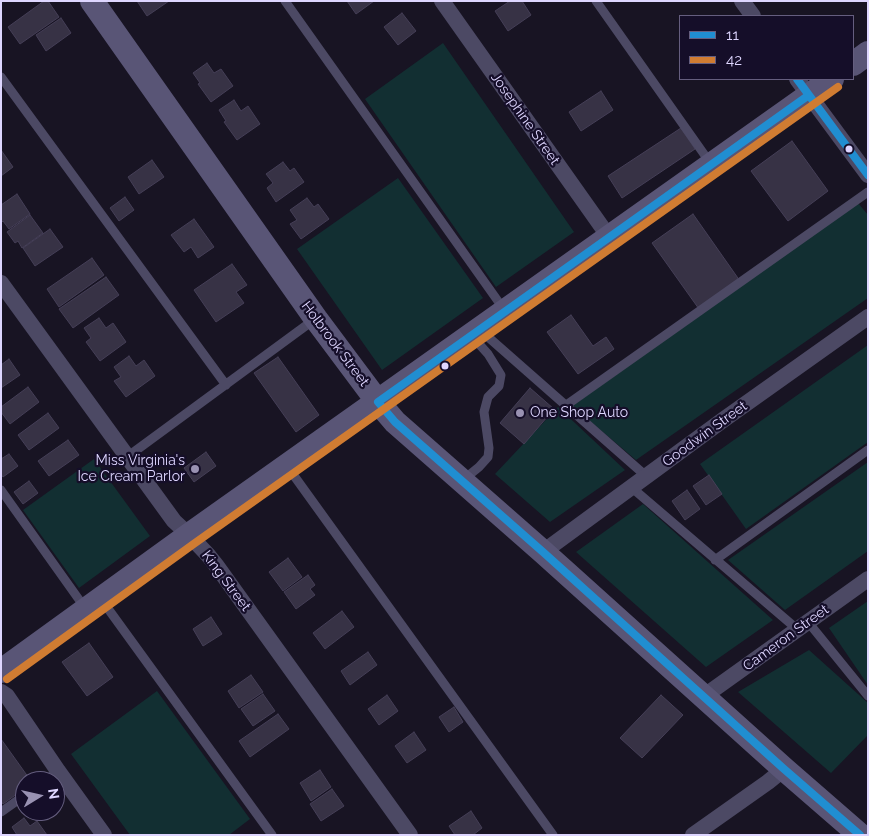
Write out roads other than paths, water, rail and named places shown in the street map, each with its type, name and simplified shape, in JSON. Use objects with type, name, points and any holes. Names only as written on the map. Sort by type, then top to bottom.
[{"type":"street","name":"Holbrook Street","points":[[92,1],[316,319],[395,422],[463,480],[784,769],[862,831]]},
{"type":"street","name":"Josephine Street","points":[[442,1],[609,237]]},
{"type":"street","points":[[742,1],[752,15]]},
{"type":"street","points":[[854,63],[868,53]]},
{"type":"street","points":[[1,671],[711,164],[803,87],[828,80]]},
{"type":"street","points":[[803,87],[868,174]]},
{"type":"street","name":"King Street","points":[[1,283],[174,521],[216,565],[410,835]]},
{"type":"street","name":"Goodwin Street","points":[[543,552],[868,317]]},
{"type":"street","name":"Cameron Street","points":[[704,696],[868,579]]},
{"type":"street","points":[[1,692],[7,696],[58,771]]},
{"type":"street","points":[[697,834],[784,769]]},
{"type":"street","points":[[65,781],[104,835]]},
{"type":"lane","points":[[285,1],[505,311]]},
{"type":"lane","points":[[596,1],[711,164]]},
{"type":"lane","points":[[1,77],[226,385]]},
{"type":"lane","points":[[565,406],[868,192]]},
{"type":"lane","points":[[127,457],[316,319]]},
{"type":"lane","points":[[475,332],[646,476]]},
{"type":"lane","points":[[463,480],[488,457],[489,448],[484,412],[488,398],[499,386],[501,375],[475,332]]},
{"type":"lane","points":[[715,560],[868,450]]},
{"type":"lane","points":[[287,466],[553,835]]},
{"type":"lane","points":[[631,487],[715,560],[803,626],[867,693]]},
{"type":"lane","points":[[1,490],[93,604],[272,835]]},
{"type":"lane","points":[[1,812],[15,802]]},
{"type":"place","name":"One Shop Auto","points":[[520,413]]},
{"type":"place","name":"Miss Virginia's Ice Cream Parlor","points":[[195,469]]}]
